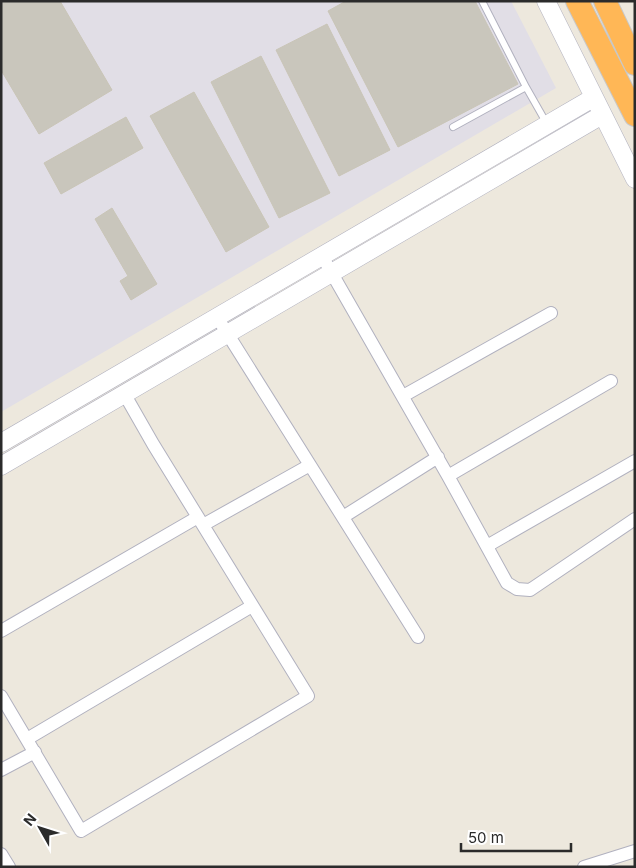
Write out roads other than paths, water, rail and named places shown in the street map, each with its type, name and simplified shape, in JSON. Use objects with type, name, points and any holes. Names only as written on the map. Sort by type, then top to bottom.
[{"type":"highway","points":[[577,1],[635,115]]},
{"type":"highway","points":[[605,1],[635,64]]},
{"type":"street","points":[[546,1],[635,179]]},
{"type":"street","points":[[1,443],[593,98]]},
{"type":"street","points":[[1,466],[602,115]]},
{"type":"street","points":[[322,256],[438,457],[507,583],[517,589],[530,590],[635,519]]},
{"type":"street","points":[[403,396],[551,314]]},
{"type":"street","points":[[217,316],[418,638]]},
{"type":"street","points":[[448,476],[611,381]]},
{"type":"street","points":[[2,700],[27,738],[81,831],[308,696],[153,444],[125,395]]},
{"type":"street","points":[[343,517],[438,457]]},
{"type":"street","points":[[487,546],[635,461]]},
{"type":"street","points":[[1,631],[200,521],[310,465]]},
{"type":"street","points":[[27,738],[252,606]]},
{"type":"street","points":[[1,770],[34,752]]},
{"type":"street","points":[[584,867],[635,851]]},
{"type":"street","points":[[1,854],[9,867]]},
{"type":"lane","points":[[482,1],[526,87],[548,124]]},
{"type":"lane","points":[[452,127],[526,87]]}]
